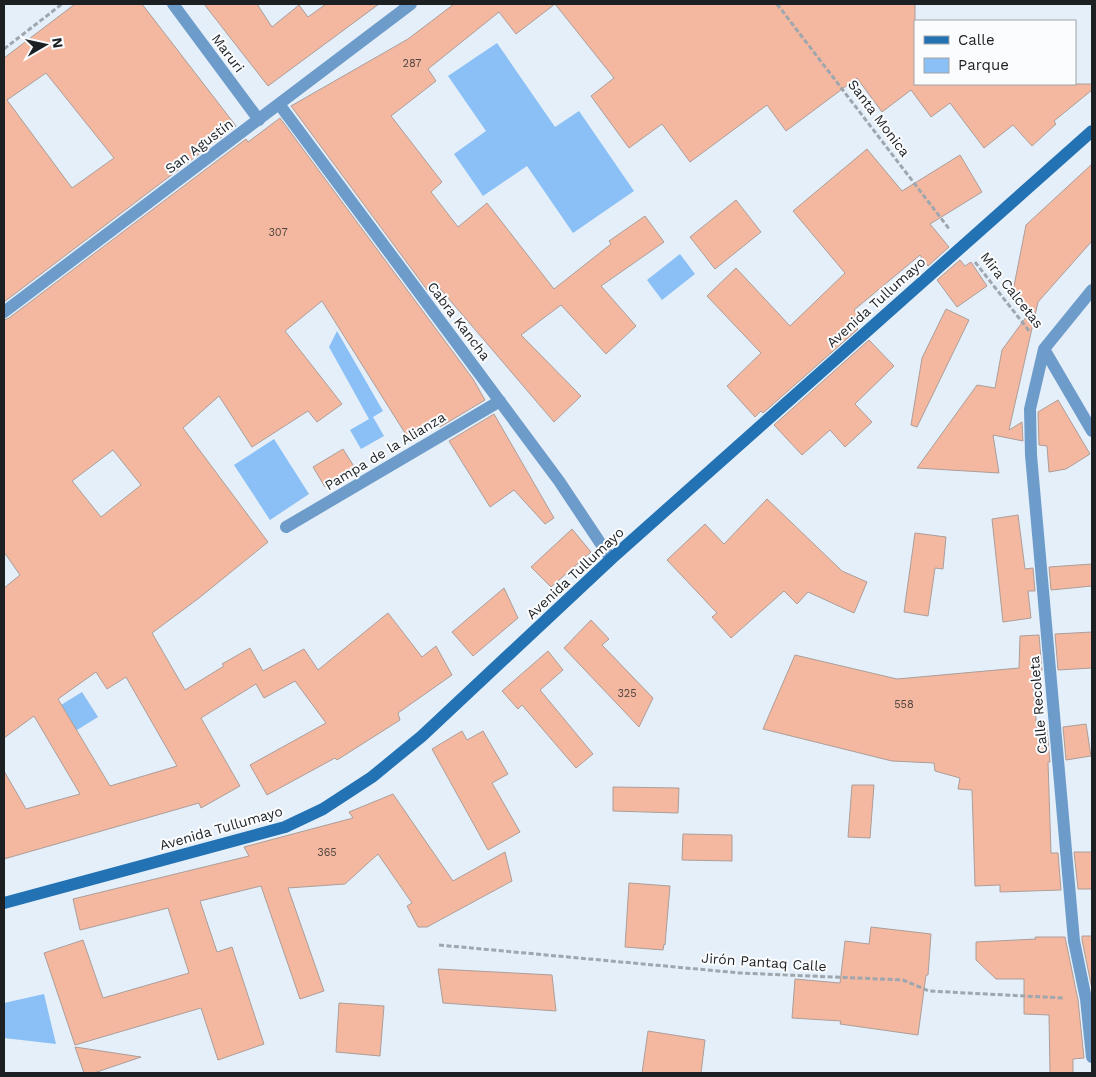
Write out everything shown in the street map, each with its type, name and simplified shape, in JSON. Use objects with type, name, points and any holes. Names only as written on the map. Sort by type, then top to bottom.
[{"type":"street","name":"Maruri","points":[[173,4],[258,120]]},
{"type":"street","name":"San Agustín","points":[[4,312],[411,4]]},
{"type":"street","name":"Cabra Kancha","points":[[279,104],[559,481],[612,559]]},
{"type":"street","name":"Avenida Tullumayo","points":[[4,903],[285,827],[323,810],[372,777],[422,736],[612,559],[1092,131]]},
{"type":"street","points":[[1092,290],[1044,349],[1092,431]]},
{"type":"street","name":"Calle Recoleta","points":[[1044,349],[1030,409],[1031,455],[1074,941],[1086,999],[1092,1057]]},
{"type":"street","name":"Pampa de la Alianza","points":[[286,527],[500,401]]},
{"type":"path","points":[[4,49],[62,4]]},
{"type":"path","name":"Santa Monica","points":[[777,4],[962,246]]},
{"type":"path","name":"Mira Calcetas","points":[[962,246],[1044,349]]},
{"type":"path","name":"Jirón Pantaq Calle","points":[[439,945],[740,973],[903,980],[929,991],[1086,999]]},
{"type":"green space","points":[[497,43],[555,127],[579,111],[634,191],[573,233],[527,166],[483,196],[454,154],[486,131],[448,76]]},
{"type":"green space","points":[[680,254],[695,274],[662,300],[647,280]]},
{"type":"green space","points":[[337,331],[383,411],[373,417],[384,436],[361,449],[350,430],[369,419],[329,347]]},
{"type":"green space","points":[[274,439],[309,494],[270,520],[234,465]]},
{"type":"green space","points":[[82,692],[98,717],[56,743],[40,718]]},
{"type":"green space","points":[[44,994],[56,1044],[4,1038],[4,1003]]},
{"type":"building","points":[[75,4],[142,4],[236,126],[4,302],[4,58]],"holes":[[[46,73],[114,158],[72,188],[7,100]]]},
{"type":"building","points":[[204,4],[257,4],[272,27],[299,5],[308,17],[326,4],[379,4],[268,86]]},
{"type":"building","points":[[454,4],[555,4],[516,34],[499,12],[428,69],[436,81],[391,116],[442,182],[431,192],[458,227],[487,203],[554,289],[611,244],[609,241],[645,216],[664,242],[601,286],[636,326],[606,354],[561,305],[521,335],[581,396],[554,422],[437,285],[428,291],[291,106],[408,39]]},
{"type":"building","points":[[555,4],[915,4],[914,85],[1092,84],[1092,90],[1054,121],[1056,124],[1032,146],[1013,125],[984,148],[950,103],[931,117],[911,90],[882,112],[857,78],[786,131],[767,105],[690,162],[662,124],[629,148],[591,96],[614,78]]},
{"type":"building","points":[[280,118],[473,379],[485,400],[440,427],[437,422],[410,441],[322,301],[285,331],[342,404],[317,422],[308,411],[252,447],[219,396],[183,428],[268,542],[152,633],[185,690],[224,666],[222,664],[250,648],[263,671],[304,649],[318,670],[388,613],[422,657],[436,646],[452,675],[398,713],[400,720],[337,760],[335,758],[267,795],[250,765],[326,723],[295,681],[264,698],[256,684],[201,718],[240,786],[201,808],[199,803],[4,859],[4,771],[26,809],[80,794],[34,716],[4,738],[4,588],[20,575],[4,552],[4,320],[246,139],[248,142]],"holes":[[[113,450],[141,485],[101,517],[72,481]],[[96,672],[107,689],[126,677],[177,766],[110,786],[58,699]]]},
{"type":"building","points":[[867,149],[902,191],[960,155],[982,192],[930,224],[949,247],[928,266],[920,255],[854,310],[861,317],[853,324],[858,329],[763,413],[761,411],[755,417],[727,386],[761,353],[707,296],[736,268],[790,326],[845,273],[793,211]]},
{"type":"building","points":[[1092,164],[1092,241],[1038,302],[1009,430],[1022,422],[1023,441],[993,435],[999,473],[917,468],[977,385],[995,388],[1002,350],[1032,309],[1029,311],[1013,291],[1026,225]]},
{"type":"building","points":[[736,200],[761,232],[715,269],[690,237]]},
{"type":"building","points":[[960,260],[965,266],[971,262],[987,286],[957,307],[937,280]]},
{"type":"building","points":[[946,309],[969,320],[917,427],[911,425],[922,358]]},
{"type":"building","points":[[869,340],[894,366],[855,404],[872,422],[845,447],[830,430],[802,455],[774,425]]},
{"type":"building","points":[[1058,400],[1090,454],[1066,469],[1049,472],[1047,446],[1039,445],[1038,412]]},
{"type":"building","points":[[494,414],[554,518],[545,524],[514,490],[490,507],[449,441]]},
{"type":"building","points":[[343,449],[355,468],[325,487],[313,467]]},
{"type":"building","points":[[767,499],[842,571],[867,582],[854,613],[808,592],[797,604],[784,591],[731,638],[712,617],[717,613],[667,560],[705,524],[724,544]]},
{"type":"building","points":[[1018,515],[1025,569],[1033,568],[1035,591],[1028,591],[1031,618],[1003,622],[992,519]]},
{"type":"building","points":[[572,529],[591,552],[551,587],[531,567]]},
{"type":"building","points":[[915,533],[946,537],[943,569],[935,568],[928,616],[904,612]]},
{"type":"building","points":[[1092,564],[1092,586],[1051,590],[1049,567]]},
{"type":"building","points":[[504,588],[518,618],[473,656],[452,632]]},
{"type":"building","points":[[591,620],[609,639],[602,645],[653,698],[639,727],[564,648]]},
{"type":"building","points":[[1092,632],[1092,668],[1058,670],[1055,634]]},
{"type":"building","points":[[1039,635],[1042,671],[1032,672],[1037,731],[1047,730],[1050,762],[1048,762],[1051,853],[1058,853],[1061,890],[1000,892],[1000,885],[975,886],[972,790],[958,789],[960,778],[935,771],[934,763],[892,761],[763,729],[795,655],[897,679],[1019,668],[1020,636]]},
{"type":"building","points":[[548,651],[563,670],[540,690],[593,754],[576,768],[522,705],[518,709],[502,691]]},
{"type":"building","points":[[1086,724],[1091,756],[1066,760],[1063,727]]},
{"type":"building","points":[[462,731],[467,740],[483,731],[508,774],[492,783],[520,832],[488,850],[432,749]]},
{"type":"building","points":[[852,785],[874,785],[870,838],[848,837]]},
{"type":"building","points":[[613,787],[679,788],[678,813],[613,811]]},
{"type":"building","points":[[393,794],[453,881],[505,852],[512,881],[427,927],[418,927],[407,906],[412,903],[378,854],[345,884],[288,888],[324,991],[300,999],[261,886],[200,901],[217,952],[232,947],[264,1044],[218,1060],[201,1008],[75,1045],[44,953],[83,940],[103,998],[189,973],[168,908],[80,930],[73,899],[249,856],[244,847],[353,818],[349,812]]},
{"type":"building","points":[[683,834],[732,835],[732,861],[682,860]]},
{"type":"building","points":[[1074,852],[1092,852],[1092,889],[1078,889]]},
{"type":"building","points":[[629,883],[670,886],[663,950],[625,947]]},
{"type":"building","points":[[871,927],[931,934],[928,975],[926,975],[918,1035],[840,1024],[841,1021],[792,1018],[795,979],[840,983],[845,941],[869,944]]},
{"type":"building","points":[[1082,936],[1092,936],[1092,989],[1082,940]]},
{"type":"building","points":[[1035,937],[1065,937],[1078,1000],[1084,1058],[1073,1059],[1073,1073],[1050,1073],[1049,1015],[1024,1014],[1024,979],[996,979],[976,960],[976,942],[1036,939]]},
{"type":"building","points":[[438,969],[552,975],[556,1011],[443,1003]]},
{"type":"building","points":[[339,1003],[384,1006],[380,1056],[336,1052]]},
{"type":"building","points":[[648,1031],[705,1040],[701,1073],[642,1073]]},
{"type":"building","points":[[75,1047],[141,1057],[94,1073],[84,1073]]}]
